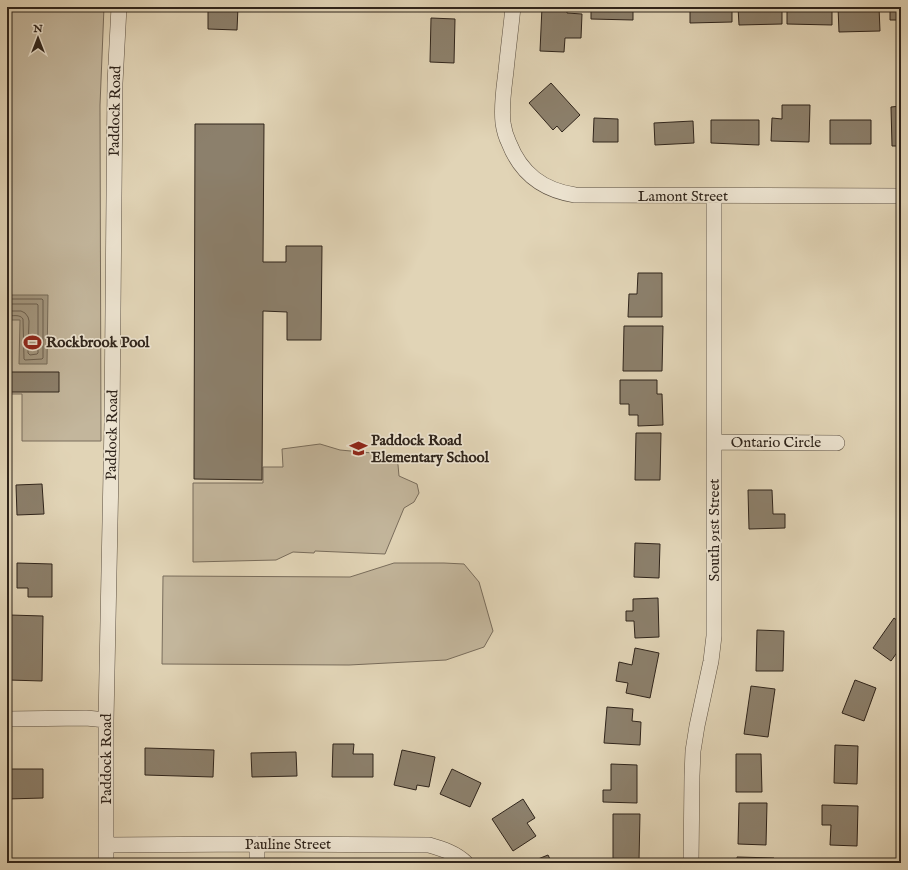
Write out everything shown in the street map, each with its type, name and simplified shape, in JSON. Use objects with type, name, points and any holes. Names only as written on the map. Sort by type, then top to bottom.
[{"type":"street","name":"Paddock Road","points":[[106,863],[106,720],[112,423],[115,83],[119,7]]},
{"type":"street","name":"Lamont Street","points":[[513,7],[502,101],[503,124],[505,134],[513,154],[522,167],[544,186],[562,193],[575,195],[901,196]]},
{"type":"street","name":"South 91st Street","points":[[691,863],[693,751],[711,661],[714,636],[714,196]]},
{"type":"street","name":"Ontario Circle","points":[[714,442],[837,443]]},
{"type":"street","points":[[7,719],[86,718],[106,720]]},
{"type":"street","points":[[257,844],[257,863]]},
{"type":"street","name":"Pauline Street","points":[[106,845],[430,845],[445,849],[461,858],[466,863]]},
{"type":"shaded area","points":[[7,7],[104,7],[100,105],[101,441],[22,441],[22,394],[7,394]]},
{"type":"shaded area","points":[[320,444],[340,450],[394,455],[398,465],[399,476],[417,484],[419,493],[414,502],[404,508],[385,554],[315,551],[314,553],[293,552],[276,560],[193,562],[193,483],[263,483],[263,467],[283,467],[282,449]]},
{"type":"shaded area","points":[[394,563],[464,564],[479,582],[493,631],[484,647],[446,660],[349,665],[162,664],[163,576],[350,577]]},
{"type":"water","name":"Rockbrook Pool","points":[[7,295],[48,295],[47,364],[19,364],[20,320],[7,320]]},
{"type":"building","points":[[208,7],[238,7],[237,30],[208,29]]},
{"type":"building","points":[[542,7],[567,7],[567,13],[582,14],[581,38],[565,38],[564,52],[540,51]]},
{"type":"building","points":[[591,7],[633,7],[633,20],[591,19]]},
{"type":"building","points":[[690,7],[732,7],[732,22],[690,23]]},
{"type":"building","points":[[738,7],[782,7],[782,24],[739,25]]},
{"type":"building","points":[[787,7],[832,7],[832,25],[787,24]]},
{"type":"building","points":[[838,7],[879,7],[880,31],[839,32]]},
{"type":"building","points":[[890,7],[901,7],[901,20],[890,20]]},
{"type":"building","points":[[431,18],[455,19],[454,63],[430,62]]},
{"type":"building","points":[[551,83],[580,115],[562,132],[557,126],[553,130],[529,103]]},
{"type":"building","points":[[782,105],[810,105],[809,142],[771,141],[772,118],[782,119]]},
{"type":"building","points":[[901,106],[901,146],[892,146],[891,107]]},
{"type":"building","points":[[594,118],[618,119],[618,142],[593,142]]},
{"type":"building","points":[[711,120],[759,120],[759,145],[711,143]]},
{"type":"building","points":[[830,120],[871,120],[871,144],[830,144]]},
{"type":"building","points":[[693,121],[694,143],[655,145],[654,123]]},
{"type":"building","points":[[195,124],[264,124],[263,262],[286,262],[286,246],[322,246],[321,340],[287,340],[287,312],[263,311],[262,480],[194,479]]},
{"type":"building","points":[[638,273],[662,273],[662,317],[628,317],[629,294],[637,294]]},
{"type":"building","points":[[624,326],[663,326],[662,371],[623,371]]},
{"type":"building","points":[[7,372],[59,372],[59,392],[7,392]]},
{"type":"building","points":[[620,380],[657,380],[657,394],[662,394],[663,425],[638,426],[638,415],[629,415],[629,404],[620,404]]},
{"type":"building","points":[[636,433],[661,433],[660,480],[635,480]]},
{"type":"building","points":[[42,484],[44,514],[17,515],[16,485]]},
{"type":"building","points":[[748,490],[772,490],[773,514],[785,514],[785,528],[749,529]]},
{"type":"building","points":[[635,543],[660,544],[659,578],[634,577]]},
{"type":"building","points":[[17,563],[52,564],[52,597],[28,597],[28,588],[17,588]]},
{"type":"building","points":[[658,598],[659,637],[635,638],[634,621],[626,621],[626,611],[633,611],[633,599]]},
{"type":"building","points":[[10,615],[43,616],[42,681],[9,680]]},
{"type":"building","points":[[894,618],[901,623],[901,647],[891,661],[873,648]]},
{"type":"building","points":[[757,630],[784,631],[783,671],[756,671]]},
{"type":"building","points":[[635,648],[659,653],[650,698],[626,693],[628,683],[616,681],[619,662],[632,665]]},
{"type":"building","points":[[855,680],[876,688],[864,721],[842,713]]},
{"type":"building","points":[[751,686],[775,689],[768,737],[744,734]]},
{"type":"building","points":[[607,707],[633,709],[632,721],[641,722],[640,745],[604,743]]},
{"type":"building","points":[[333,744],[354,744],[353,754],[373,754],[373,777],[332,777]]},
{"type":"building","points":[[835,745],[858,746],[857,784],[834,783]]},
{"type":"building","points":[[145,748],[214,750],[213,777],[145,775]]},
{"type":"building","points":[[402,750],[435,757],[429,787],[417,785],[416,790],[394,785]]},
{"type":"building","points":[[296,752],[297,776],[252,777],[251,753]]},
{"type":"building","points":[[736,754],[761,754],[762,792],[736,792]]},
{"type":"building","points":[[611,764],[637,765],[637,803],[603,802],[603,790],[611,790]]},
{"type":"building","points":[[7,769],[43,769],[43,798],[7,799]]},
{"type":"building","points":[[452,769],[481,783],[470,807],[440,794]]},
{"type":"building","points":[[523,799],[535,818],[527,823],[536,836],[513,851],[492,819]]},
{"type":"building","points":[[739,803],[767,803],[766,845],[738,844]]},
{"type":"building","points":[[822,805],[858,806],[857,846],[830,845],[831,825],[822,825]]},
{"type":"building","points":[[613,814],[640,814],[639,860],[613,860]]},
{"type":"building","points":[[548,855],[552,863],[528,863]]},
{"type":"building","points":[[737,857],[774,858],[774,863],[737,863]]},
{"type":"building","points":[[831,860],[855,860],[855,863],[831,863]]},
{"type":"place","name":"Rockbrook Pool","points":[[33,342]]},
{"type":"place","name":"Paddock Road Elementary School","points":[[358,449]]}]
